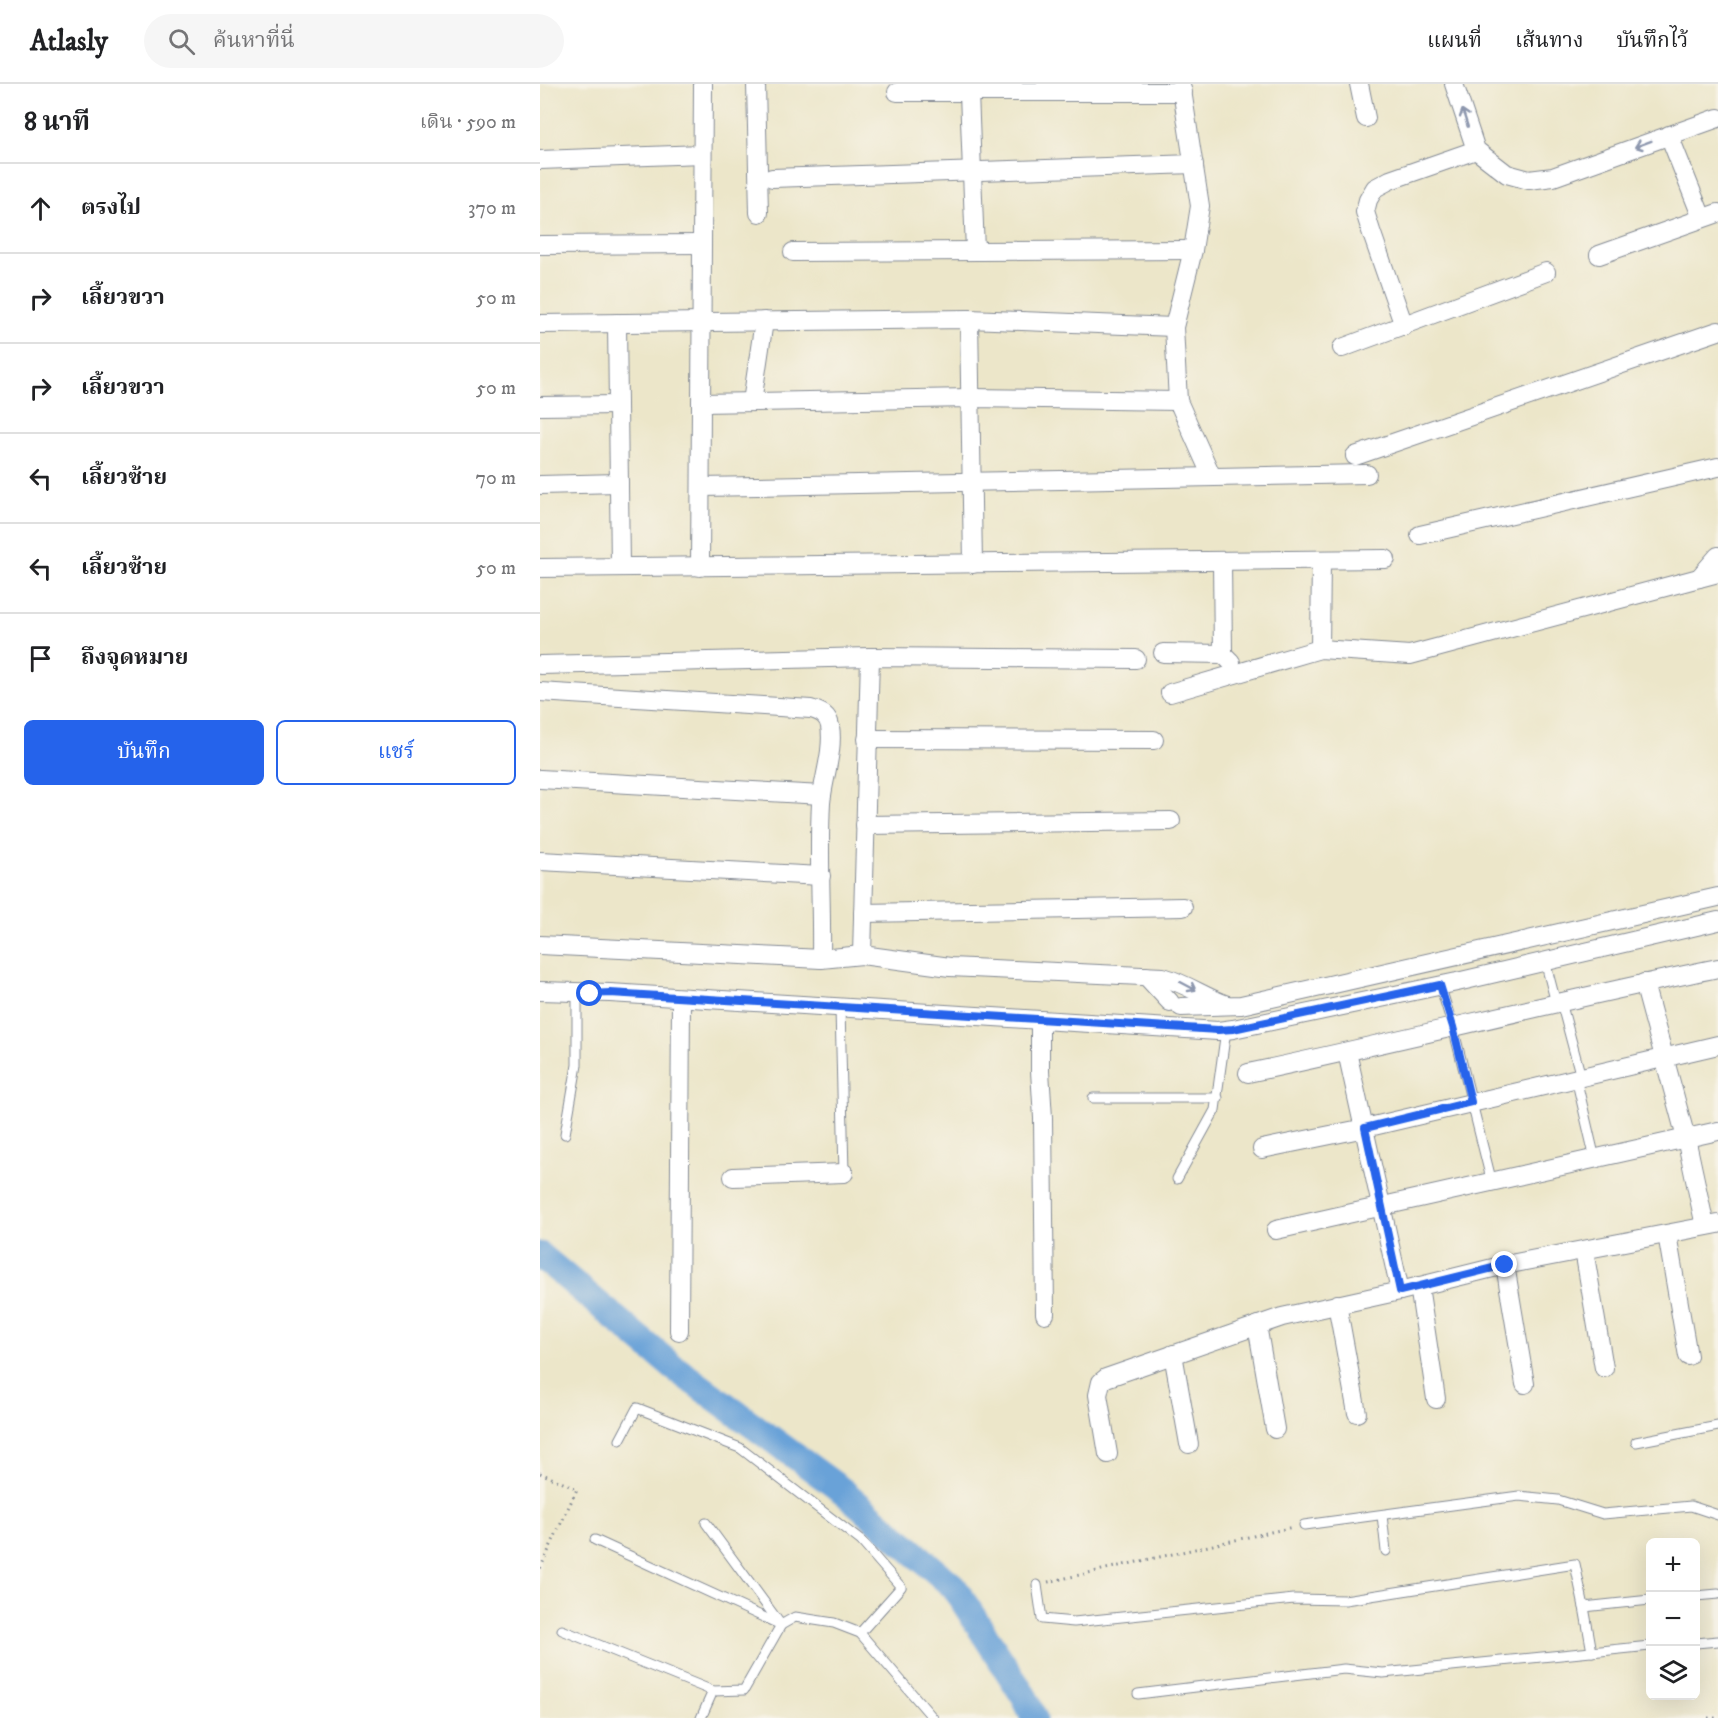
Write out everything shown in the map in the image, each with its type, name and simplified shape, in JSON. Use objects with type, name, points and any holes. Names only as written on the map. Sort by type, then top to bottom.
[{"type":"street","points":[[700,567],[703,84]]},
{"type":"street","points":[[756,84],[759,213]]},
{"type":"street","points":[[1359,84],[1366,118]]},
{"type":"street","points":[[1454,84],[1476,150],[1507,174],[1529,180],[1553,177],[1718,118]]},
{"type":"street","points":[[897,92],[969,93],[1182,88],[1200,206],[1193,250],[1174,327],[1178,401],[1212,477]]},
{"type":"street","points":[[969,93],[975,251]]},
{"type":"street","points":[[1599,255],[1710,216],[1669,135]]},
{"type":"street","points":[[1404,326],[1365,212],[1368,200],[1375,188],[1390,180],[1476,150]]},
{"type":"street","points":[[540,160],[702,154]]},
{"type":"street","points":[[772,178],[1194,164]]},
{"type":"street","points":[[540,245],[702,244]]},
{"type":"street","points":[[793,252],[1193,250]]},
{"type":"street","points":[[1342,348],[1546,272]]},
{"type":"street","points":[[540,324],[969,319],[1174,327]]},
{"type":"street","points":[[969,319],[973,564]]},
{"type":"street","points":[[752,402],[764,321]]},
{"type":"street","points":[[617,323],[620,567]]},
{"type":"street","points":[[1355,456],[1718,331]]},
{"type":"street","points":[[701,403],[970,398],[1178,401]]},
{"type":"street","points":[[540,406],[618,405]]},
{"type":"street","points":[[1420,535],[1718,467]]},
{"type":"street","points":[[701,486],[971,483],[1366,474]]},
{"type":"street","points":[[540,485],[619,483]]},
{"type":"street","points":[[1699,578],[1718,556]]},
{"type":"street","points":[[540,568],[1386,559]]},
{"type":"street","points":[[1320,649],[1321,560]]},
{"type":"street","points":[[1222,561],[1223,654],[1240,672]]},
{"type":"street","points":[[1170,693],[1320,649],[1410,655],[1718,573]]},
{"type":"street","points":[[1163,653],[1223,654]]},
{"type":"street","points":[[540,665],[870,657],[1136,659]]},
{"type":"street","points":[[862,955],[870,657]]},
{"type":"street","points":[[540,692],[811,709],[822,712],[828,719],[831,736],[819,834],[821,959]]},
{"type":"street","points":[[867,740],[1154,740]]},
{"type":"street","points":[[540,779],[822,795]]},
{"type":"street","points":[[865,825],[1171,821]]},
{"type":"street","points":[[540,861],[821,876]]},
{"type":"street","points":[[1146,976],[1175,1005],[1241,1005],[1718,897]]},
{"type":"street","points":[[863,913],[1183,907]]},
{"type":"street","points":[[540,991],[1226,1030],[1440,985],[1718,921]]},
{"type":"street","points":[[540,945],[821,959],[862,955],[950,967],[1163,977],[1183,982],[1212,1000],[1227,1005]]},
{"type":"street","points":[[1248,1072],[1347,1052],[1718,968]]},
{"type":"street","points":[[1108,1454],[1098,1395],[1101,1382],[1106,1378],[1282,1317],[1505,1265],[1712,1225],[1644,983]]},
{"type":"street","points":[[679,1331],[681,998]]},
{"type":"street","points":[[1040,1020],[1045,1314]]},
{"type":"street","points":[[1262,1149],[1365,1128],[1718,1045]]},
{"type":"street","points":[[1347,1052],[1400,1291]]},
{"type":"street","points":[[1276,1230],[1718,1131]]},
{"type":"street","points":[[733,1177],[844,1173]]},
{"type":"street","points":[[1667,1234],[1688,1356]]},
{"type":"street","points":[[1584,1250],[1604,1368]]},
{"type":"street","points":[[1505,1265],[1525,1384]]},
{"type":"street","points":[[1419,1286],[1436,1399]]},
{"type":"street","points":[[1337,1305],[1357,1413]]},
{"type":"street","points":[[1257,1325],[1275,1429]]},
{"type":"street","points":[[1173,1354],[1189,1444]]},
{"type":"lane","points":[[1545,961],[1578,1077],[1595,1159]]},
{"type":"lane","points":[[1440,985],[1453,1027],[1492,1183]]},
{"type":"lane","points":[[565,1134],[577,1065],[577,993]]},
{"type":"lane","points":[[840,1008],[844,1173]]},
{"type":"lane","points":[[1178,1179],[1209,1122],[1218,1098],[1226,1030]]},
{"type":"lane","points":[[1093,1098],[1218,1098]]},
{"type":"lane","points":[[620,1440],[637,1408],[740,1448],[861,1540],[902,1587],[860,1633]]},
{"type":"lane","points":[[1636,1442],[1718,1426]]},
{"type":"lane","points":[[1304,1525],[1519,1496],[1558,1500],[1603,1514],[1691,1506],[1718,1515]]},
{"type":"lane","points":[[1382,1515],[1386,1551]]},
{"type":"lane","points":[[706,1523],[781,1625]]},
{"type":"lane","points":[[595,1540],[781,1625]]},
{"type":"lane","points":[[1037,1585],[1042,1618],[1074,1622],[1294,1599],[1345,1600],[1575,1564],[1592,1652]]},
{"type":"lane","points":[[1700,1596],[1718,1594]]},
{"type":"lane","points":[[1584,1607],[1646,1600]]},
{"type":"lane","points":[[562,1630],[713,1692],[744,1690],[781,1625],[795,1617],[834,1623],[860,1633],[933,1718]]},
{"type":"lane","points":[[1700,1643],[1718,1641]]},
{"type":"lane","points":[[1138,1694],[1344,1669],[1383,1673],[1646,1646]]},
{"type":"lane","points":[[701,1718],[713,1692]]},
{"type":"path","points":[[540,1473],[577,1489],[540,1569]]},
{"type":"path","points":[[1037,1585],[1304,1525]]},
{"type":"path","points":[[1708,1718],[1718,1718]]},
{"type":"waterway","points":[[540,1255],[672,1366],[844,1492],[954,1587],[1025,1698],[1034,1718]]},
{"type":"route","points":[[590,994],[610,993],[1218,1030],[1233,1029],[1440,985],[1453,1027],[1471,1102],[1365,1128],[1400,1291],[1505,1265]]}]
